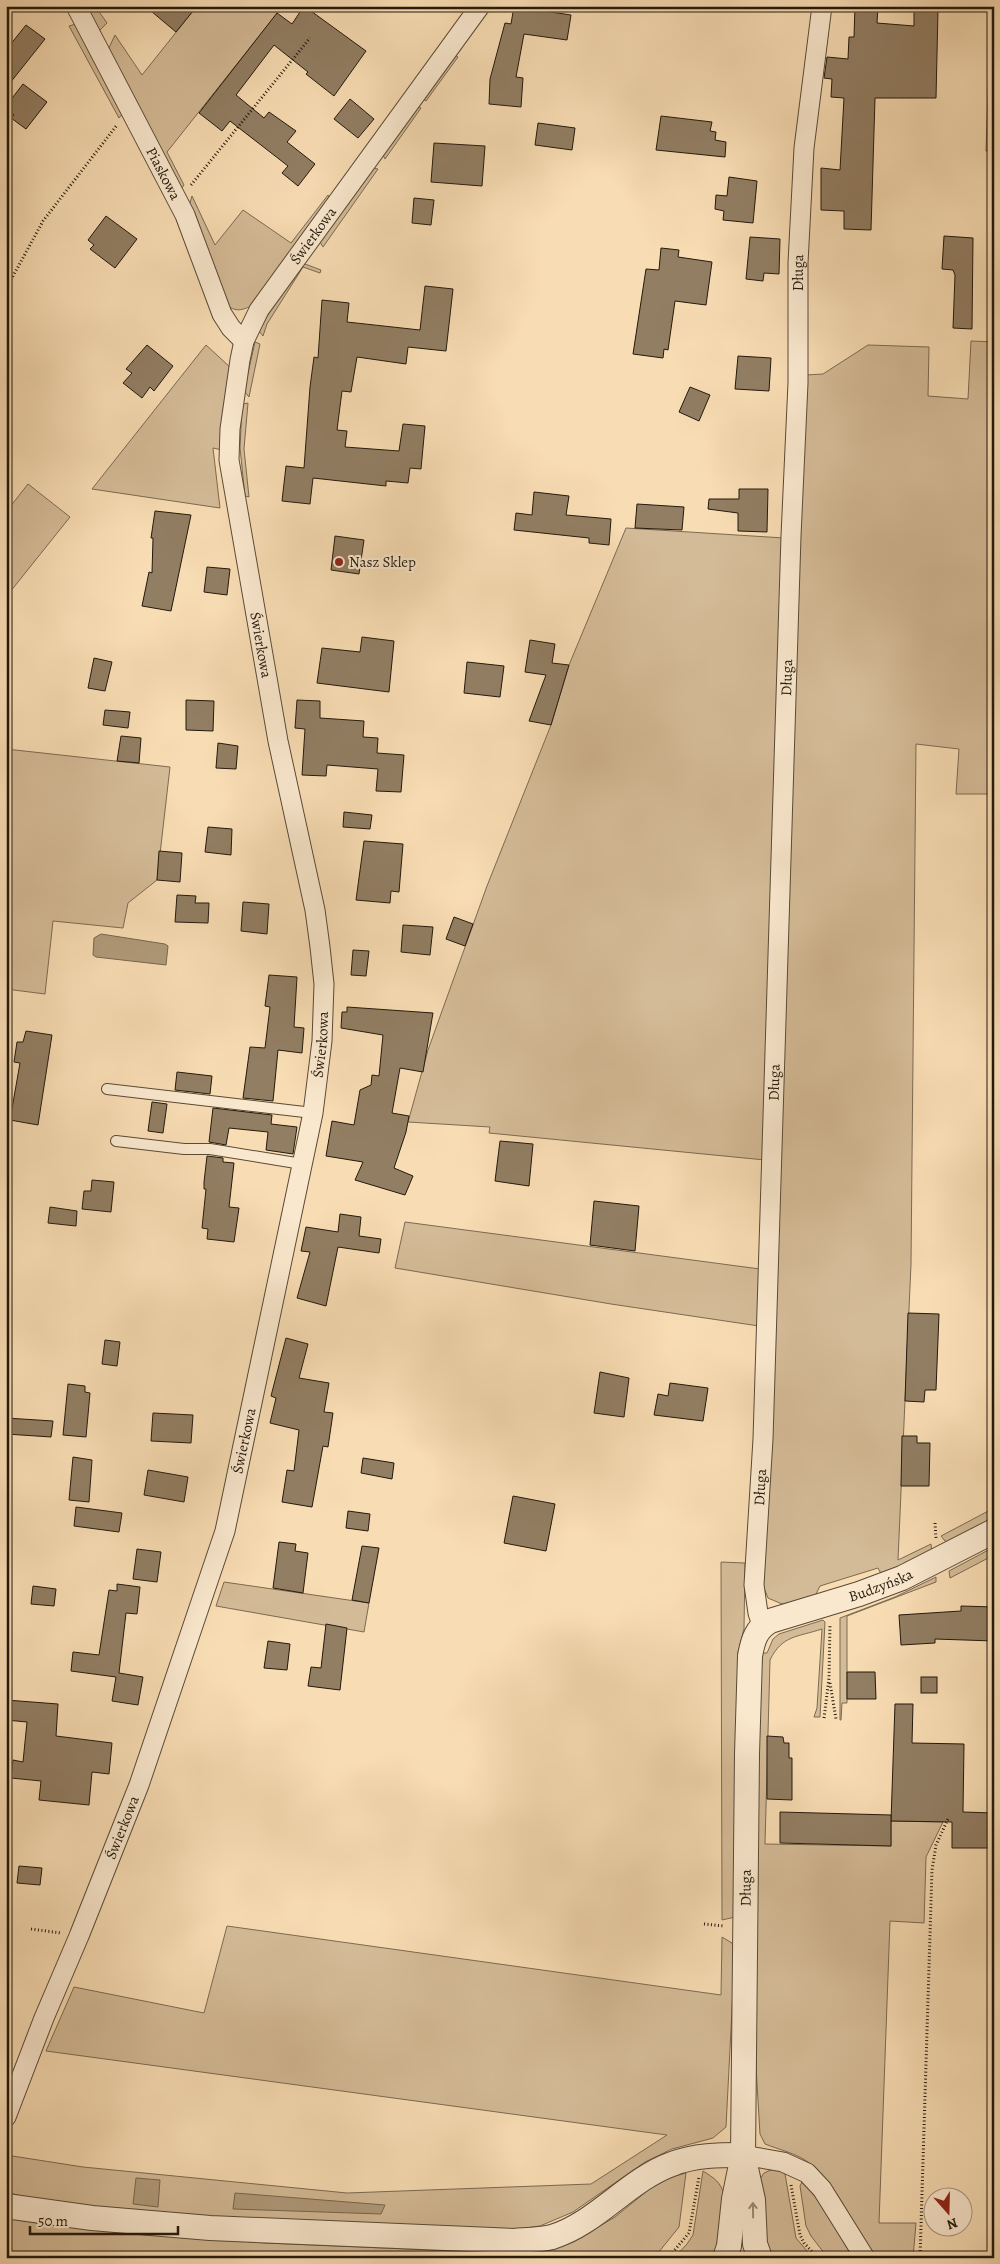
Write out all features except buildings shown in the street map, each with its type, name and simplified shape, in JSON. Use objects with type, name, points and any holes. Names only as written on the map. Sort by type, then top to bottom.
[{"type":"street","name":"Piaskowa","points":[[76,6],[185,215],[222,314],[230,328],[244,341]]},
{"type":"street","name":"Świerkowa","points":[[6,2117],[44,2018],[139,1785],[225,1531],[313,1113],[322,1042],[324,984],[315,910],[278,740],[230,477],[230,429],[244,341],[259,310],[480,6]]},
{"type":"street","name":"Długa","points":[[725,2258],[729,2246],[734,2199],[743,2155],[747,1754],[750,1656],[753,1641],[762,1625],[758,1614],[754,1585],[763,1439],[790,546],[798,383],[798,263],[804,148],[822,6]]},
{"type":"street","name":"Budzyńska","points":[[762,1625],[782,1616],[902,1578],[994,1532]]},
{"type":"street","name":"Długa","points":[[743,2155],[753,2200],[754,2235],[760,2258]]},
{"type":"street","points":[[6,2206],[92,2218],[210,2228],[514,2241],[538,2240],[566,2231],[588,2219],[652,2174],[671,2164],[703,2156],[743,2155],[767,2158],[788,2164],[807,2173],[822,2189],[865,2258]]},
{"type":"lane","points":[[107,1088],[313,1113]]},
{"type":"lane","points":[[116,1141],[184,1149],[210,1149],[302,1164]]},
{"type":"path","points":[[177,201],[310,38]]},
{"type":"path","points":[[6,289],[43,221],[130,109]]},
{"type":"path","points":[[824,1718],[829,1678],[829,1602]]},
{"type":"path","points":[[829,1678],[836,1719]]},
{"type":"path","points":[[920,2258],[932,1870],[936,1844],[948,1819]]},
{"type":"path","points":[[31,1928],[79,1936]]},
{"type":"path","points":[[668,2258],[689,2233],[703,2156]]},
{"type":"path","points":[[788,2164],[800,2236],[818,2258]]},
{"type":"shaded area","points":[[88,6],[95,6],[107,23],[98,32],[86,8]]},
{"type":"shaded area","points":[[197,6],[283,6],[167,152],[184,185],[181,189],[107,52],[115,35],[142,75]]},
{"type":"shaded area","points":[[991,6],[994,6],[994,151],[986,151]]},
{"type":"shaded area","points":[[76,24],[125,111],[119,118],[69,26]]},
{"type":"shaded area","points":[[454,55],[458,57],[426,101],[423,99]]},
{"type":"shaded area","points":[[417,106],[421,108],[385,159],[383,155]]},
{"type":"shaded area","points":[[373,168],[378,169],[323,247],[320,242]]},
{"type":"shaded area","points":[[328,195],[330,198],[253,305],[239,310],[229,307],[226,304],[189,206],[192,196],[215,245],[243,210],[291,243]]},
{"type":"shaded area","points":[[305,264],[321,270],[320,273],[303,267],[267,324],[263,336],[259,331],[270,311],[302,265]]},
{"type":"shaded area","points":[[971,341],[994,342],[994,794],[956,794],[959,749],[916,744],[911,1264],[898,1560],[931,1544],[932,1555],[888,1575],[880,1572],[878,1568],[820,1586],[814,1598],[782,1604],[768,1598],[762,1583],[806,375],[823,374],[868,345],[929,347],[928,396],[968,399]]},
{"type":"shaded area","points":[[255,342],[260,344],[249,397],[244,391]]},
{"type":"shaded area","points":[[206,345],[231,368],[222,450],[213,448],[220,508],[92,489]]},
{"type":"shaded area","points":[[248,403],[244,449],[249,497],[245,496],[240,448],[242,406]]},
{"type":"shaded area","points":[[28,484],[70,517],[6,597],[6,512]]},
{"type":"shaded area","points":[[626,528],[784,538],[765,1160],[489,1133],[490,1127],[408,1122],[428,1050],[487,886],[551,725],[569,665]]},
{"type":"shaded area","points":[[6,749],[170,767],[157,880],[128,903],[123,928],[53,921],[45,994],[6,989]]},
{"type":"shaded area","points":[[101,934],[165,944],[168,946],[166,965],[96,957],[93,955],[94,938]]},
{"type":"shaded area","points":[[405,1222],[760,1269],[759,1326],[611,1304],[395,1268]]},
{"type":"shaded area","points":[[994,1508],[994,1522],[952,1544],[945,1541],[941,1536]]},
{"type":"shaded area","points":[[994,1547],[994,1555],[950,1578],[949,1571]]},
{"type":"shaded area","points":[[721,1562],[745,1563],[744,1629],[738,1652],[735,1917],[722,1920]]},
{"type":"shaded area","points":[[936,1577],[936,1582],[847,1616],[847,1703],[842,1703],[840,1720],[840,1618],[895,1597]]},
{"type":"shaded area","points":[[224,1582],[369,1603],[364,1632],[216,1606]]},
{"type":"shaded area","points":[[823,1620],[825,1622],[820,1717],[814,1717],[817,1708],[822,1629],[785,1641],[770,1660],[765,1844],[891,1846],[891,1821],[943,1822],[926,1857],[924,1923],[890,1921],[879,2223],[916,2223],[913,2258],[873,2258],[836,2193],[818,2170],[798,2156],[765,2144],[760,2134],[755,2050],[755,1812],[762,1653],[767,1653],[773,1639],[779,1634]]},
{"type":"shaded area","points":[[227,1926],[721,1995],[722,1937],[732,1943],[735,1951],[726,2127],[713,2138],[672,2149],[645,2162],[573,2212],[540,2226],[510,2230],[331,2224],[139,2212],[44,2202],[6,2192],[6,2155],[83,2167],[347,2193],[591,2184],[667,2135],[46,2051],[74,1987],[204,2013]]},
{"type":"shaded area","points":[[773,2169],[782,2170],[785,2174],[796,2238],[813,2258],[768,2258],[760,2179],[764,2173]]},
{"type":"shaded area","points":[[703,2171],[716,2181],[724,2195],[716,2258],[674,2258],[693,2235]]},
{"type":"shaded area","points":[[686,2173],[679,2227],[654,2258],[6,2258],[6,2218],[43,2224],[265,2243],[526,2254],[573,2242],[615,2217],[652,2187],[668,2178]]},
{"type":"shaded area","points":[[136,2178],[160,2180],[158,2207],[133,2204]]},
{"type":"shaded area","points":[[802,2182],[822,2204],[853,2258],[828,2258],[811,2236],[806,2226],[800,2186]]},
{"type":"shaded area","points":[[235,2193],[385,2205],[381,2214],[233,2209]]},
{"type":"place","name":"Nasz Sklep","points":[[339,562]]}]
